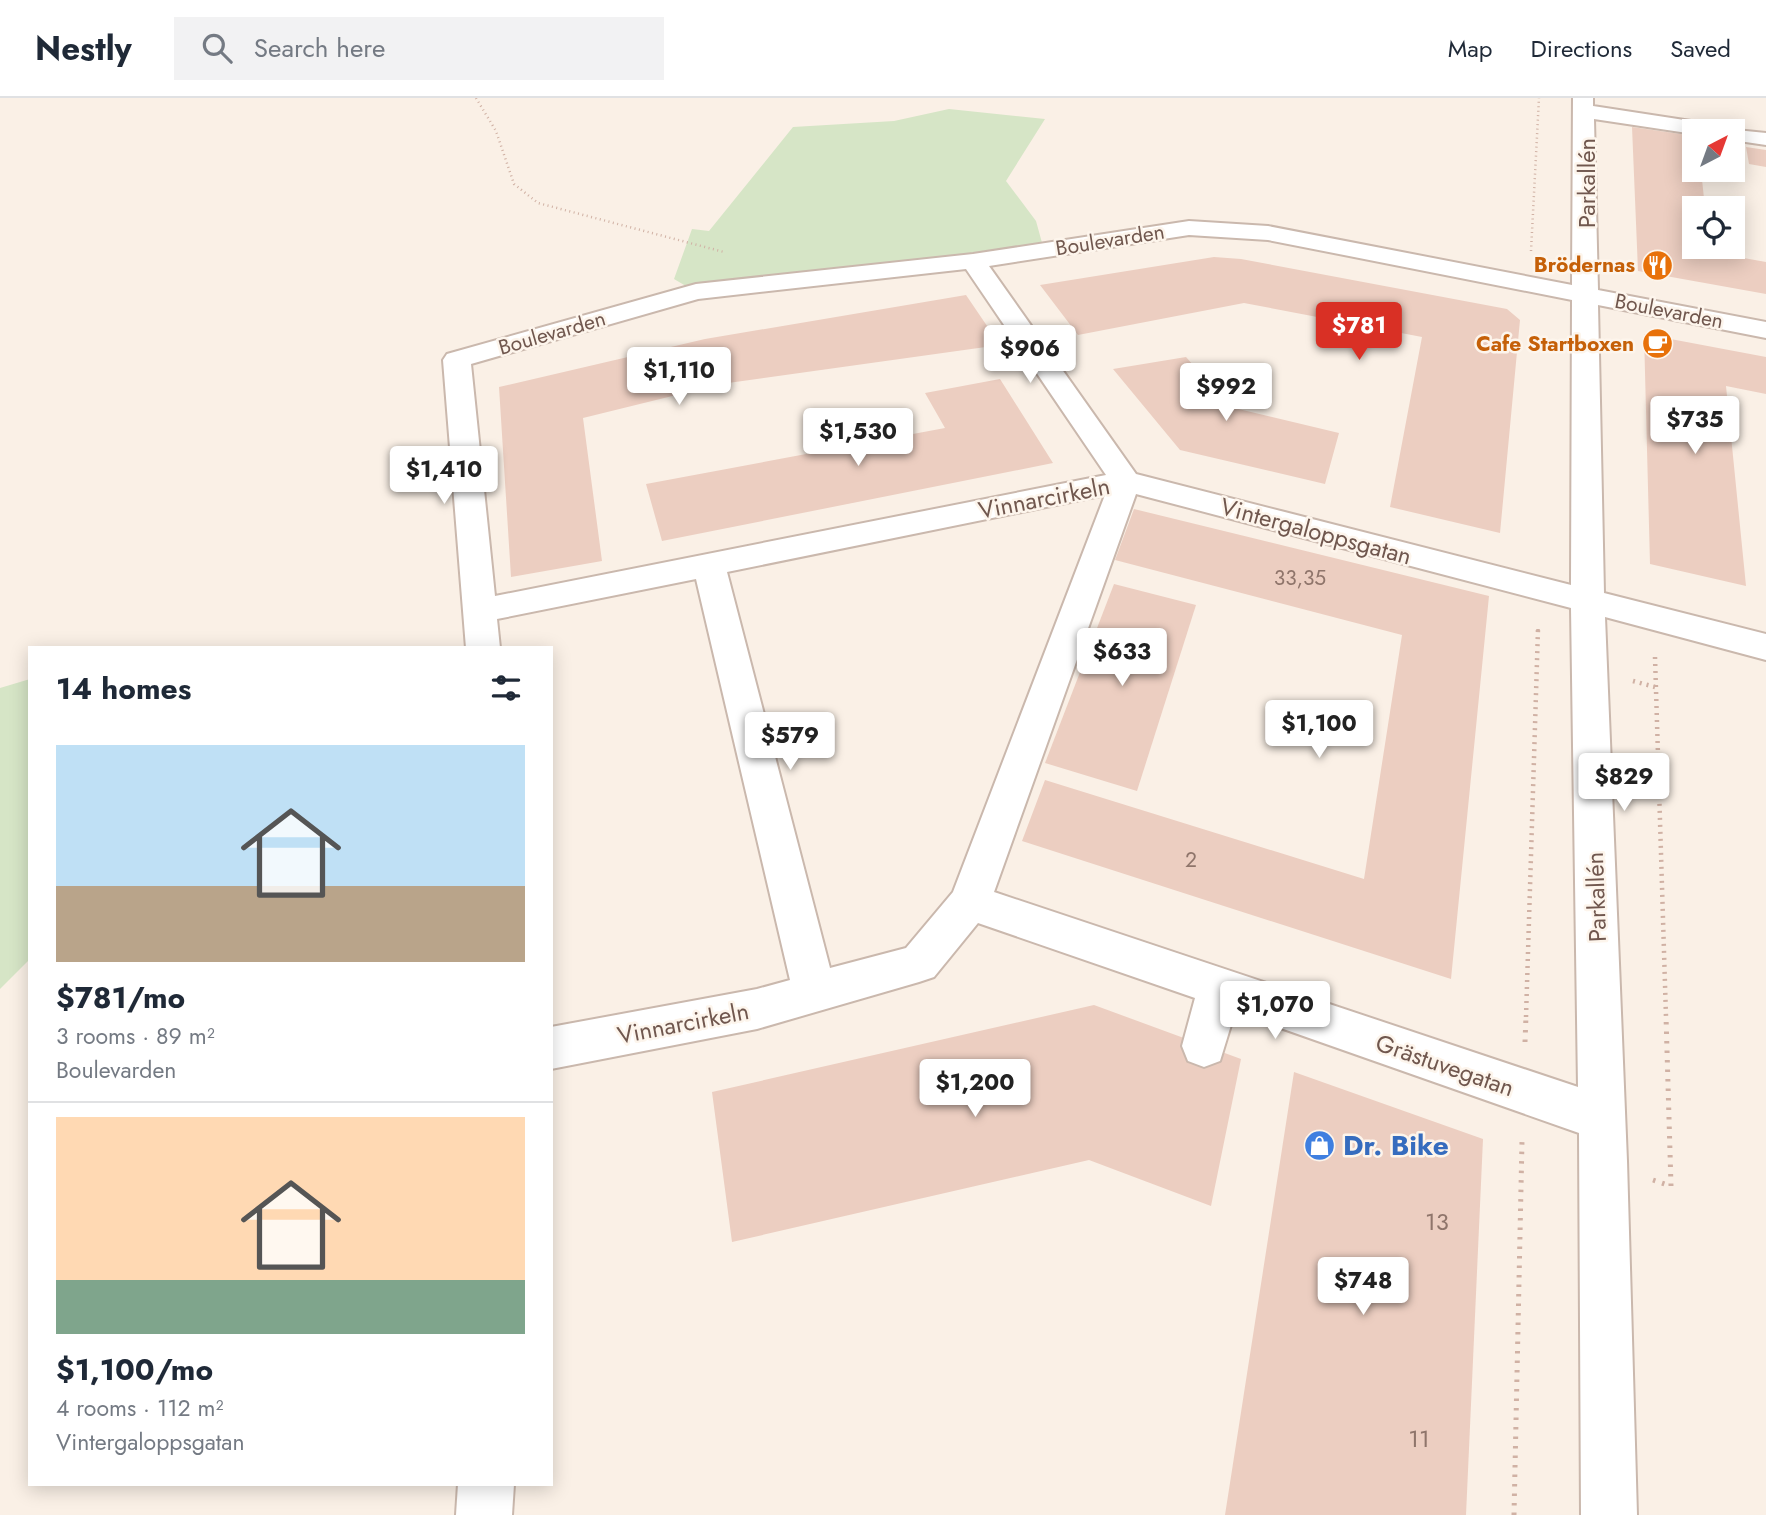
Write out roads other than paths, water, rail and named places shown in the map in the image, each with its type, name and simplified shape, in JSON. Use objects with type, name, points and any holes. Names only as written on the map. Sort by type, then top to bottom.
[{"type":"street","points":[[1584,104],[1682,124]]},
{"type":"street","name":"Parkallén","points":[[1584,104],[1588,602],[1603,1161],[1609,1515]]},
{"type":"street","points":[[1745,136],[1766,139]]},
{"type":"street","name":"Boulevarden","points":[[480,611],[457,360],[696,292],[974,261],[1189,228],[1230,229],[1280,235],[1766,330]]},
{"type":"street","points":[[974,261],[1125,481]]},
{"type":"street","name":"Vinnarcirkeln","points":[[480,611],[1125,481]]},
{"type":"street","name":"Vinnarcirkeln","points":[[553,1048],[757,1009],[919,963],[970,902],[1125,481]]},
{"type":"street","name":"Vintergaloppsgatan","points":[[1125,481],[1766,647]]},
{"type":"street","points":[[709,565],[814,993]]},
{"type":"street","points":[[480,611],[483,646]]},
{"type":"street","name":"Grästuvegatan","points":[[970,902],[1602,1118]]},
{"type":"street","points":[[1204,1046],[1219,988]]},
{"type":"street","points":[[484,1515],[486,1486]]},
{"type":"place","name":"Brödernas","points":[[1658,265]]},
{"type":"place","name":"Cafe Startboxen","points":[[1657,344]]},
{"type":"place","name":"Dr. Bike","points":[[1320,1145]]}]
